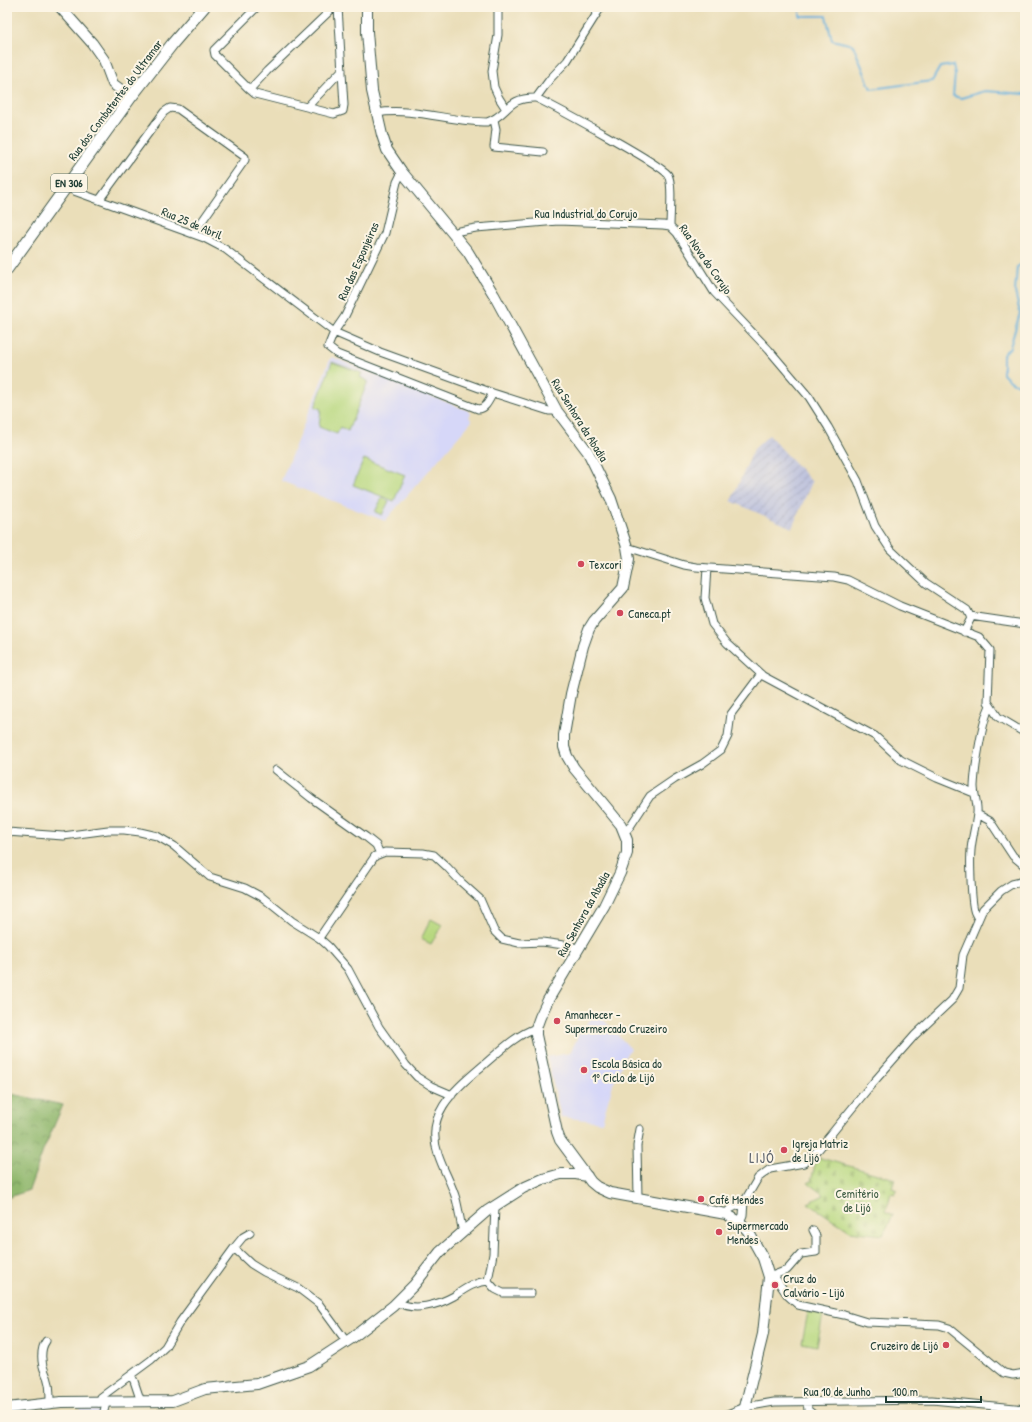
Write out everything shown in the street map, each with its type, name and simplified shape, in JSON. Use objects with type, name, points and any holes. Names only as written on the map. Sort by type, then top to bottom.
[{"type":"main road","points":[[60,7],[92,43],[104,60],[113,84],[131,97]]},
{"type":"main road","name":"Rua dos Combatentes do Ultramar","points":[[7,269],[131,97],[173,43],[204,7]]},
{"type":"main road","name":"Rua Senhora da Abadia","points":[[367,7],[367,32],[372,91],[387,150],[402,172],[454,233],[468,252],[494,295],[558,411],[588,452],[611,499],[627,547],[629,559],[623,588],[589,628],[571,694],[564,735],[564,747],[571,762],[615,818],[627,840],[627,852],[620,873],[604,906],[548,1000],[536,1028]]},
{"type":"main road","points":[[536,1028],[536,1035],[560,1140],[597,1187],[638,1198],[726,1214],[740,1222],[755,1242],[763,1258],[769,1277],[763,1334],[746,1411]]},
{"type":"main road","points":[[7,1408],[50,1403],[173,1401],[205,1389],[257,1384],[309,1366],[346,1341],[397,1302],[414,1285],[440,1252],[495,1206],[523,1188],[543,1179],[561,1174],[587,1176]]},
{"type":"street","points":[[257,7],[214,50],[215,54],[255,94],[308,106],[334,114],[343,111],[344,105],[338,7]]},
{"type":"street","points":[[248,88],[253,86],[334,7]]},
{"type":"street","points":[[498,7],[498,35],[492,71],[494,88],[506,109]]},
{"type":"street","points":[[377,113],[413,113],[480,122],[494,120],[518,100],[536,98],[550,79],[567,61],[601,7]]},
{"type":"street","points":[[308,106],[342,70]]},
{"type":"street","name":"Rua Nova do Corujo","points":[[536,98],[647,159],[667,173],[670,180],[670,226],[677,233],[714,292],[725,306],[768,350],[809,397],[828,427],[858,482],[875,526],[890,549],[926,583],[967,610],[970,616]]},
{"type":"street","points":[[100,199],[164,112],[170,108],[178,109],[245,157],[245,160],[193,234]]},
{"type":"street","points":[[494,120],[496,129],[494,147],[543,152]]},
{"type":"street","name":"Rua das Esponjeiras","points":[[334,332],[345,316],[385,233],[397,182],[402,172]]},
{"type":"street","name":"Rua 25 de Abril","points":[[67,186],[74,191],[100,199],[204,238],[225,249],[334,332],[380,352],[493,393],[549,411],[558,411]]},
{"type":"street","name":"Rua Industrial do Corujo","points":[[454,233],[476,228],[558,221],[670,226]]},
{"type":"street","points":[[334,332],[328,347],[337,354],[478,409],[482,409],[485,406],[493,393]]},
{"type":"street","points":[[627,547],[684,565],[834,577],[848,580],[900,606],[979,637],[990,650],[988,702],[998,717],[1025,733]]},
{"type":"street","points":[[707,568],[705,598],[712,624],[727,643],[761,674],[875,736],[901,760],[937,778],[974,792]]},
{"type":"street","points":[[964,632],[971,618],[970,616],[1025,624]]},
{"type":"street","points":[[624,833],[650,796],[674,779],[702,764],[721,750],[728,736],[731,714],[761,674]]},
{"type":"street","points":[[978,918],[974,913],[971,880],[971,850],[977,814],[977,804],[974,792],[980,747],[987,712],[990,706]]},
{"type":"street","points":[[276,770],[306,795],[376,845],[380,854]]},
{"type":"street","points":[[977,814],[990,821],[1013,856],[1025,866]]},
{"type":"street","points":[[7,832],[63,836],[108,830],[124,830],[157,836],[174,846],[210,877],[245,888],[262,897],[292,921],[319,938],[328,946],[348,969],[379,1027],[406,1065],[417,1077],[431,1086],[452,1095]]},
{"type":"street","points":[[319,938],[375,856],[385,852],[423,852],[434,855],[480,899],[494,931],[502,939],[520,943],[542,942],[571,946],[579,949]]},
{"type":"street","points":[[740,1222],[743,1215],[744,1202],[758,1178],[770,1169],[804,1163],[819,1149],[871,1085],[915,1035],[952,1000],[959,988],[963,955],[983,909],[1001,891],[1012,884],[1025,881]]},
{"type":"street","points":[[463,1232],[456,1199],[437,1152],[434,1132],[438,1114],[464,1081],[512,1042],[530,1030],[536,1028]]},
{"type":"street","points":[[638,1198],[637,1146],[640,1129]]},
{"type":"street","points":[[726,1214],[730,1209],[744,1202]]},
{"type":"street","points":[[495,1206],[493,1254],[488,1280],[495,1289],[503,1293],[531,1293]]},
{"type":"street","points":[[769,1277],[787,1270],[801,1254],[816,1252],[816,1236],[813,1230]]},
{"type":"street","points":[[103,1415],[102,1397],[151,1360],[165,1347],[180,1322],[234,1248],[243,1237],[250,1233]]},
{"type":"street","points":[[234,1248],[252,1264],[264,1272],[298,1288],[319,1304],[346,1341]]},
{"type":"street","points":[[769,1277],[776,1279],[788,1296],[798,1305],[844,1315],[867,1322],[939,1325],[950,1328],[1004,1373],[1013,1375],[1025,1373]]},
{"type":"street","points":[[397,1302],[403,1306],[416,1308],[423,1307],[452,1297],[479,1281],[488,1280]]},
{"type":"street","points":[[46,1341],[42,1351],[44,1371],[48,1376],[50,1403]]},
{"type":"street","points":[[131,1375],[141,1402]]},
{"type":"street","name":"Rua 10 de Junho","points":[[725,1415],[746,1411],[774,1402],[932,1400],[1025,1409]]},
{"type":"street","points":[[807,1402],[808,1410],[814,1415]]},
{"type":"shaded area","points":[[332,357],[469,411],[471,414],[469,417],[472,421],[385,521],[281,481]]},
{"type":"shaded area","points":[[769,435],[812,482],[792,528],[731,501],[754,449]]},
{"type":"shaded area","name":"Escola Básica do 1º Ciclo de Lijó","points":[[596,1012],[631,1049],[627,1053],[613,1084],[602,1122],[561,1117],[547,1057],[570,1053],[579,1034]]},
{"type":"shaded area","points":[[81,1408],[100,1411],[100,1415],[80,1415]]},
{"type":"green space","points":[[332,362],[362,373],[360,377],[368,381],[348,431],[340,427],[337,434],[319,427],[321,409],[315,407]]},
{"type":"green space","points":[[364,459],[405,475],[394,501],[353,485]]},
{"type":"green space","points":[[382,498],[389,501],[382,515],[375,512]]},
{"type":"green space","points":[[431,919],[442,925],[431,944],[421,939]]},
{"type":"green space","points":[[7,1093],[63,1105],[43,1151],[29,1190],[7,1198]]},
{"type":"green space","name":"Cemitério de Lijó","points":[[817,1157],[895,1179],[892,1188],[897,1190],[895,1194],[891,1193],[886,1211],[893,1215],[883,1235],[850,1231],[808,1203],[824,1195],[808,1183],[811,1181]]},
{"type":"green space","points":[[808,1312],[823,1315],[817,1346],[802,1343]]},
{"type":"waterway","points":[[800,7],[800,16],[826,16],[832,40],[853,45],[871,89],[932,81],[940,67],[953,65],[955,74],[953,96],[961,98],[985,91],[1025,94]]},
{"type":"waterway","points":[[1025,262],[1017,267],[1015,292],[1020,313],[1010,347],[1003,355],[1003,374],[1013,383],[1025,383]]},
{"type":"place","name":"Texcori","points":[[581,564]]},
{"type":"place","name":"Caneca.pt","points":[[620,613]]},
{"type":"place","name":"Amanhecer - Supermercado Cruzeiro","points":[[557,1021]]},
{"type":"place","name":"Escola Básica do 1º Ciclo de Lijó","points":[[584,1070]]},
{"type":"place","name":"Igreja Matriz de Lijó","points":[[784,1150]]},
{"type":"place","name":"Café Mendes","points":[[701,1199]]},
{"type":"place","name":"Supermercado Mendes","points":[[719,1232]]},
{"type":"place","name":"Cruz do Calvário - Lijó","points":[[775,1285]]},
{"type":"place","name":"Cruzeiro de Lijó","points":[[946,1345]]},
{"type":"district","name":"LIJÓ","points":[[762,1157]]}]
